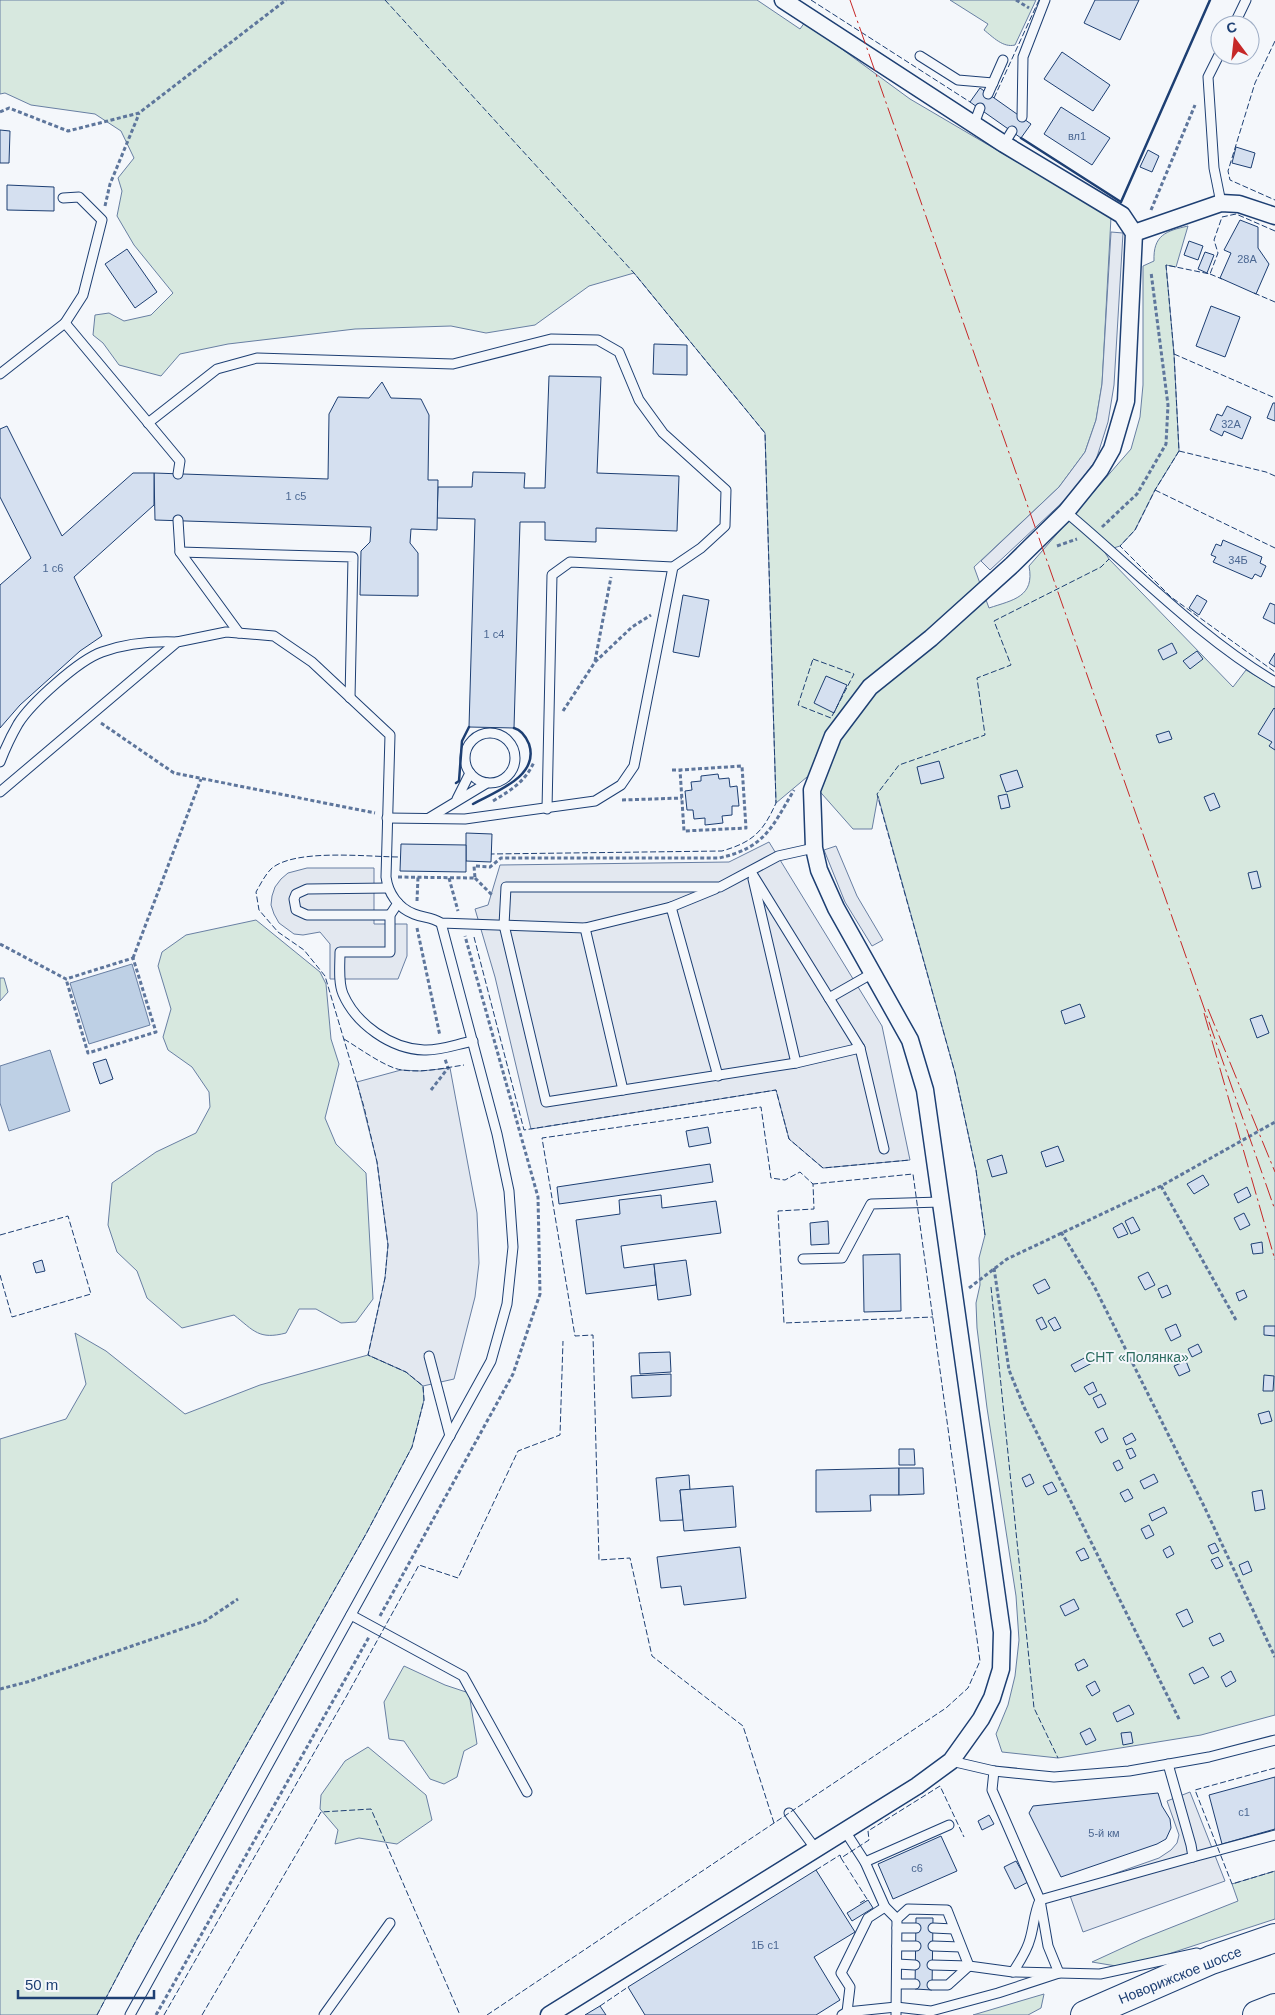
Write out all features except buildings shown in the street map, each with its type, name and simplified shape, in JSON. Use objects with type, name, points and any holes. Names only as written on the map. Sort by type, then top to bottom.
[{"type":"highway","name":"Новорижское шоссе","points":[[1086,2015],[1212,1960],[1275,1937]]},
{"type":"highway","points":[[1257,2015],[1275,2008]]},
{"type":"street","points":[[549,2015],[917,1786],[951,1761],[981,1720],[992,1698],[1000,1669],[1002,1632],[925,1090],[910,1040],[836,908],[819,870],[814,848],[812,790],[833,736],[870,687],[931,638],[1012,566],[1066,512],[1100,470],[1112,449],[1126,402],[1134,233],[1122,215],[977,116],[783,0]]},
{"type":"street","points":[[1134,233],[1221,203],[1239,204],[1275,216]]},
{"type":"lane","points":[[1022,117],[1023,57],[1045,0]]},
{"type":"lane","points":[[1239,15],[1246,0]]},
{"type":"lane","points":[[920,56],[958,80],[993,83]]},
{"type":"lane","points":[[988,94],[1003,60]]},
{"type":"lane","points":[[1214,65],[1208,77],[1214,168],[1221,203]]},
{"type":"lane","points":[[0,374],[65,324],[83,294],[102,220],[79,197],[63,198]]},
{"type":"lane","points":[[65,324],[180,461],[178,474]]},
{"type":"lane","points":[[148,423],[217,369],[257,358],[453,364],[551,339],[598,340],[619,352],[639,400],[663,433],[726,490],[725,526],[702,548],[672,567],[570,562],[552,575],[547,809]]},
{"type":"lane","points":[[1066,512],[1177,611],[1257,671],[1275,682]]},
{"type":"lane","points":[[178,520],[180,552],[238,633]]},
{"type":"lane","points":[[180,552],[353,557],[350,698]]},
{"type":"lane","points":[[387,817],[465,819],[547,809],[595,802],[621,785],[634,766],[672,567]]},
{"type":"lane","points":[[0,762],[19,723],[32,706],[81,663],[100,652],[150,641],[177,642],[226,632],[274,636],[312,662],[390,735],[386,877],[388,888],[398,903],[416,915],[431,917],[441,923],[584,928],[671,907],[720,887],[778,856],[796,850],[814,848]]},
{"type":"lane","points":[[0,792],[177,642]]},
{"type":"lane","points":[[484,733],[494,733],[504,736],[511,743],[515,752],[515,761],[512,771],[505,778],[496,782],[486,782],[477,779],[470,772],[466,764],[466,754],[469,745],[475,738],[484,733]]},
{"type":"lane","points":[[457,801],[470,772]]},
{"type":"lane","points":[[429,818],[486,782]]},
{"type":"lane","points":[[751,872],[860,1048],[884,1149]]},
{"type":"lane","points":[[751,872],[796,1063]]},
{"type":"lane","points":[[720,887],[506,887],[504,925],[546,1102],[796,1063],[860,1048]]},
{"type":"lane","points":[[388,888],[306,889],[296,894],[294,905],[296,910],[307,915],[390,914]]},
{"type":"lane","points":[[398,903],[390,914],[390,952],[340,952],[342,992],[355,1014],[373,1030],[389,1041],[403,1047],[424,1050],[473,1041]]},
{"type":"lane","points":[[671,907],[718,1076]]},
{"type":"lane","points":[[130,2015],[491,1361],[507,1304],[513,1247],[509,1191],[497,1134],[441,923]]},
{"type":"lane","points":[[584,928],[623,1090]]},
{"type":"lane","points":[[829,998],[873,973]]},
{"type":"lane","points":[[803,1259],[842,1258],[872,1204],[941,1202]]},
{"type":"lane","points":[[429,1356],[450,1436]]},
{"type":"lane","points":[[350,1615],[463,1676],[527,1792]]},
{"type":"lane","points":[[951,1761],[994,1771],[1054,1778],[1129,1771],[1209,1757],[1275,1740]]},
{"type":"lane","points":[[1168,1764],[1193,1857]]},
{"type":"lane","points":[[994,1771],[992,1790],[1040,1900],[1048,1946],[1059,1973]]},
{"type":"lane","points":[[789,1813],[815,1848]]},
{"type":"lane","points":[[865,1862],[949,1825]]},
{"type":"lane","points":[[845,1831],[865,1862],[885,1907],[897,1923],[896,2011]]},
{"type":"lane","points":[[1013,1972],[1027,1949],[1031,1937],[1035,1910],[1040,1900],[1275,1835]]},
{"type":"lane","points":[[885,1907],[868,1918],[841,1973],[850,1987],[844,2014],[932,2011],[998,1994],[1059,1973]]},
{"type":"lane","points":[[897,1923],[908,1910],[946,1910],[969,1966]]},
{"type":"lane","points":[[324,2015],[390,1923]]},
{"type":"lane","points":[[897,1923],[916,1928]]},
{"type":"lane","points":[[933,1928],[954,1929]]},
{"type":"lane","points":[[932,1965],[969,1966],[1013,1972],[1100,1974],[1275,1937]]},
{"type":"lane","points":[[897,1946],[916,1946]]},
{"type":"lane","points":[[933,1946],[961,1947]]},
{"type":"lane","points":[[897,1964],[915,1965]]},
{"type":"lane","points":[[932,1985],[948,1985],[969,1966]]},
{"type":"lane","points":[[896,1984],[915,1984]]},
{"type":"path","points":[[0,112],[9,108],[68,131],[139,113],[286,0]]},
{"type":"path","points":[[1149,216],[1154,200],[1208,77]]},
{"type":"path","points":[[102,220],[110,184],[139,113]]},
{"type":"path","points":[[1051,551],[1058,545],[1093,535],[1137,494],[1166,444],[1168,405],[1150,268]]},
{"type":"path","points":[[595,662],[613,564]]},
{"type":"path","points":[[465,819],[519,785],[530,770],[548,734],[595,662],[632,628],[665,606]]},
{"type":"path","points":[[91,715],[174,773],[387,817]]},
{"type":"path","points":[[672,770],[742,766],[746,828],[684,831],[680,770]]},
{"type":"path","points":[[66,979],[88,1053],[156,1032],[133,958],[202,779]]},
{"type":"path","points":[[505,908],[475,878],[474,866],[490,867],[501,858],[718,858],[738,854],[753,846],[766,835],[797,785]]},
{"type":"path","points":[[595,802],[682,798]]},
{"type":"path","points":[[386,877],[475,878]]},
{"type":"path","points":[[418,877],[417,932],[448,1068],[431,1090]]},
{"type":"path","points":[[156,2015],[374,1628],[513,1374],[540,1294],[538,1197],[449,878]]},
{"type":"path","points":[[0,944],[66,979],[133,958]]},
{"type":"path","points":[[955,1299],[1008,1259],[1061,1232],[1161,1186],[1275,1122]]},
{"type":"path","points":[[1161,1186],[1236,1320]]},
{"type":"path","points":[[1061,1232],[1103,1304],[1204,1504],[1275,1656]]},
{"type":"path","points":[[994,1268],[1009,1370],[1016,1388],[1180,1721]]},
{"type":"path","points":[[0,1689],[27,1682],[205,1621],[238,1599]]},
{"type":"green space","name":"СНТ «Полянка»","points":[[0,0],[757,0],[800,29],[805,22],[910,99],[1111,217],[1102,384],[1096,420],[1085,452],[1059,487],[974,567],[989,608],[1014,599],[1025,591],[1029,585],[1029,566],[1131,449],[1140,417],[1143,385],[1143,266],[1154,261],[1156,245],[1162,236],[1167,232],[1188,226],[1176,267],[1166,265],[1174,354],[1179,451],[1155,490],[1135,530],[1120,546],[1104,551],[1109,559],[1233,687],[1246,670],[1275,687],[1275,1715],[1201,1735],[1058,1758],[1002,1752],[996,1734],[1008,1705],[1015,1676],[1019,1640],[1016,1596],[987,1408],[977,1328],[976,1303],[980,1285],[979,1258],[985,1235],[976,1170],[955,1073],[878,796],[872,829],[853,829],[807,777],[776,803],[765,433],[634,273],[589,286],[535,325],[486,333],[451,326],[355,329],[228,344],[180,354],[161,376],[119,365],[103,343],[93,335],[95,315],[109,313],[124,321],[151,315],[173,293],[134,245],[117,216],[122,191],[118,178],[134,158],[121,131],[95,114],[31,105],[5,93],[0,94]]},
{"type":"green space","points":[[950,0],[1036,0],[1015,45],[1011,46],[995,39],[984,30],[988,24]]},
{"type":"green space","points":[[256,920],[320,972],[326,984],[331,1039],[339,1064],[325,1118],[336,1144],[366,1173],[373,1299],[356,1322],[341,1323],[316,1309],[299,1309],[286,1333],[277,1335],[257,1333],[234,1315],[182,1328],[147,1298],[137,1271],[117,1252],[108,1225],[112,1183],[156,1152],[196,1133],[210,1107],[209,1092],[192,1067],[168,1050],[163,1037],[171,1009],[158,966],[162,952],[186,935]]},
{"type":"green space","points":[[0,978],[4,978],[8,992],[0,1001]]},
{"type":"green space","points":[[75,1333],[106,1351],[185,1414],[260,1385],[368,1355],[406,1372],[423,1386],[424,1400],[412,1447],[366,1534],[138,1937],[97,2015],[0,2015],[0,1439],[66,1419],[86,1384]]},
{"type":"green space","points":[[404,1666],[445,1685],[469,1693],[477,1744],[464,1751],[457,1777],[444,1784],[430,1779],[404,1741],[389,1739],[384,1702]]},
{"type":"green space","points":[[368,1747],[426,1795],[432,1820],[397,1844],[359,1838],[335,1844],[338,1830],[320,1809],[321,1795],[345,1761]]},
{"type":"green space","points":[[1275,1871],[1275,1919],[1147,1961],[1116,1966],[1092,1962],[1142,1939],[1238,1901],[1232,1884]]},
{"type":"green space","points":[[1044,1994],[1041,2008],[1028,2015],[973,2015]]},
{"type":"shaded area","points":[[1111,232],[1123,233],[1114,385],[1108,422],[1096,460],[1068,497],[990,570],[981,561],[1059,487],[1085,452],[1096,420],[1102,384]]},
{"type":"shaded area","points":[[769,842],[882,1026],[910,1160],[823,1168],[789,1139],[776,1090],[531,1129],[495,977],[475,909],[488,905],[500,865],[729,862]]},
{"type":"shaded area","points":[[836,846],[857,896],[883,940],[872,946],[845,902],[824,850]]},
{"type":"shaded area","points":[[307,868],[374,868],[374,924],[407,924],[407,956],[398,979],[330,979],[330,944],[320,932],[303,935],[294,934],[279,923],[271,905],[275,887],[288,873]]},
{"type":"shaded area","points":[[450,1068],[477,1213],[479,1263],[475,1297],[454,1379],[423,1386],[406,1372],[368,1355],[385,1278],[388,1245],[377,1162],[357,1082],[401,1070],[421,1071]]},
{"type":"shaded area","points":[[1190,1792],[1225,1881],[1083,1932],[1068,1890],[1159,1858],[1171,1850],[1177,1843],[1179,1835],[1167,1801]]},
{"type":"water","points":[[132,964],[150,1025],[89,1044],[70,983]]},
{"type":"water","points":[[50,1050],[70,1111],[9,1131],[0,1103],[0,1066]]},
{"type":"fence","points":[[385,0],[634,273],[765,433],[776,803],[761,829],[742,844],[722,851],[491,854]]},
{"type":"fence","points":[[811,0],[970,102]]},
{"type":"fence","points":[[994,98],[1039,0]]},
{"type":"fence","points":[[1275,41],[1255,83],[1228,171],[1230,180],[1275,200]]},
{"type":"fence","points":[[1275,231],[1236,214],[1222,217],[1214,240],[1218,253],[1210,274],[1166,265],[1174,354],[1179,451],[1155,490],[1135,530],[1120,546],[1171,597],[1275,672]]},
{"type":"fence","points":[[1210,274],[1222,279]]},
{"type":"fence","points":[[1254,293],[1275,302]]},
{"type":"fence","points":[[1174,354],[1275,398]]},
{"type":"fence","points":[[1179,451],[1266,472],[1275,476]]},
{"type":"fence","points":[[1155,490],[1275,548]]},
{"type":"fence","points":[[985,1235],[976,1170],[955,1073],[877,794],[899,765],[985,735],[977,678],[1011,665],[994,621],[1101,567],[1109,559]]},
{"type":"fence","points":[[813,659],[854,674],[831,718],[798,705],[813,659]]},
{"type":"fence","points":[[97,2015],[138,1937],[366,1534],[412,1447],[424,1400],[423,1386],[406,1372],[368,1355],[385,1278],[388,1245],[377,1162],[364,1107],[325,976],[304,950],[278,932],[259,910],[256,892],[271,869],[282,862],[296,858],[332,855],[400,857]]},
{"type":"fence","points":[[474,937],[524,1130],[776,1090],[789,1139],[823,1168],[910,1160]]},
{"type":"fence","points":[[344,1039],[381,1062],[402,1070],[426,1071],[464,1065]]},
{"type":"fence","points":[[774,1823],[743,1726],[652,1656],[630,1558],[599,1560],[593,1335],[575,1336],[542,1138],[761,1107],[771,1178],[785,1180],[800,1172],[813,1184],[814,1209],[778,1211],[784,1323],[933,1317]]},
{"type":"fence","points":[[487,2015],[946,1708],[968,1688],[980,1661],[913,1174],[813,1184]]},
{"type":"fence","points":[[0,1235],[68,1216],[91,1294],[12,1317],[0,1275]]},
{"type":"fence","points":[[991,1287],[1034,1708],[1058,1758]]},
{"type":"fence","points":[[164,2015],[346,1697],[419,1565],[458,1578],[518,1451],[560,1435],[563,1341]]},
{"type":"fence","points":[[1275,1768],[1195,1790],[1232,1884],[1275,1871]]},
{"type":"fence","points":[[816,1870],[840,1855],[841,1858],[869,1840],[868,1831],[940,1786],[964,1837]]},
{"type":"fence","points":[[202,2015],[321,1812],[371,1809],[460,2015]]},
{"type":"fence","points":[[841,1858],[867,1899],[860,1903]]},
{"type":"fence","points":[[600,2006],[628,1987]]},
{"type":"wall","points":[[1021,138],[1121,202],[1210,0]]},
{"type":"wall","points":[[456,783],[459,781],[462,741],[469,727]]},
{"type":"wall","points":[[473,804],[513,782],[528,766],[531,756],[529,744],[523,734],[514,728]]},
{"type":"power","points":[[850,0],[1275,1210]]},
{"type":"power","points":[[1208,1009],[1275,1172]]},
{"type":"power","points":[[1204,1013],[1275,1260]]}]
